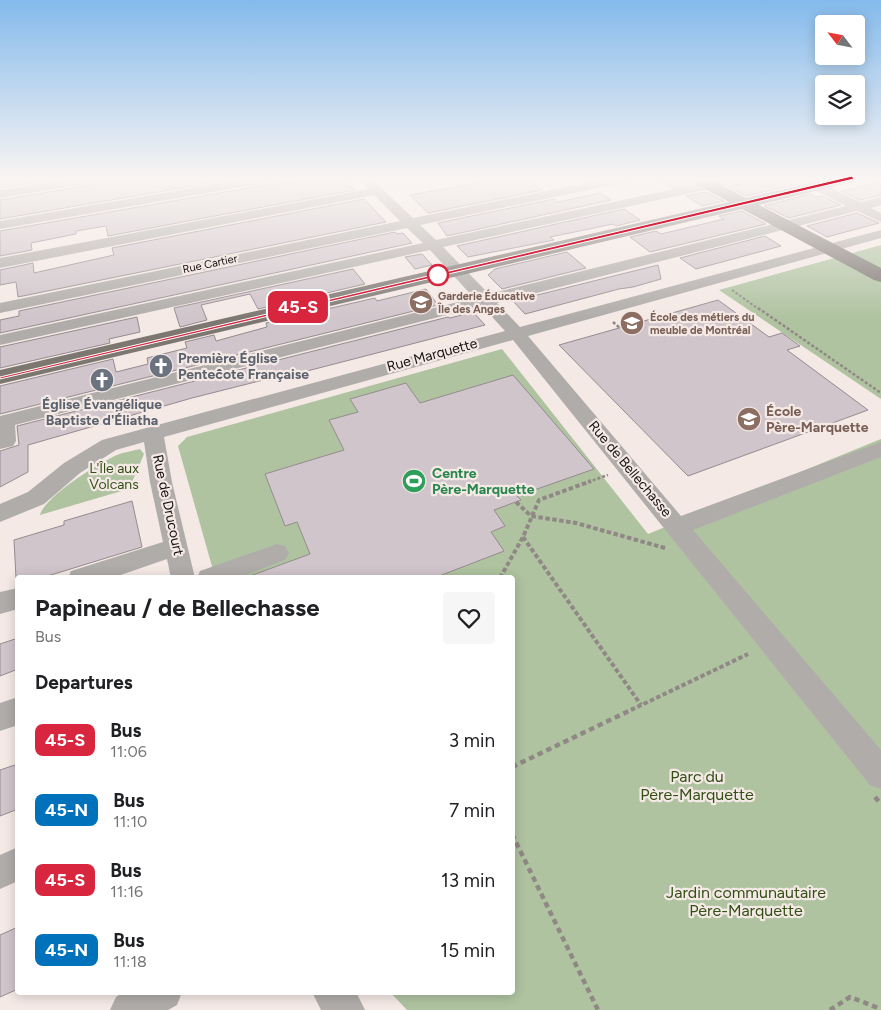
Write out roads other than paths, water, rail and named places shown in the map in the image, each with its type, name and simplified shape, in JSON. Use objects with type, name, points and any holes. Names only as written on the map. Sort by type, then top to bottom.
[{"type":"main road","points":[[0,377],[648,225]]},
{"type":"main road","points":[[785,225],[881,276]]},
{"type":"street","points":[[0,263],[198,225]]},
{"type":"street","name":"Rue Cartier","points":[[0,308],[395,225]]},
{"type":"street","name":"Rue de Bellechasse","points":[[413,225],[486,299],[516,333],[881,774]]},
{"type":"street","points":[[0,340],[517,225]]},
{"type":"street","points":[[0,442],[6,441],[5,421],[784,225]]},
{"type":"street","name":"Rue Marquette","points":[[0,513],[36,498],[72,468],[108,445],[881,234]]},
{"type":"street","name":"Rue de Drucourt","points":[[153,432],[161,482],[182,575]]},
{"type":"street","points":[[678,527],[881,449]]},
{"type":"street","points":[[89,575],[176,546]]},
{"type":"street","points":[[217,575],[277,553]]},
{"type":"street","points":[[0,604],[15,599]]},
{"type":"street","points":[[0,717],[15,712]]},
{"type":"street","points":[[0,872],[15,865]]},
{"type":"street","points":[[129,1010],[158,995]]},
{"type":"street","points":[[333,995],[346,1010]]},
{"type":"place","name":"Garderie Éducative Île des Anges","points":[[421,302]]},
{"type":"place","name":"École des métiers du meuble de Montréal","points":[[632,323]]},
{"type":"place","name":"Première Église Penteĉote Française","points":[[161,366]]},
{"type":"place","name":"Église Évangélique Baptiste d'Éliatha","points":[[102,380]]},
{"type":"place","name":"École Père-Marquette","points":[[749,419]]},
{"type":"place","name":"Centre Père-Marquette","points":[[414,481]]},
{"type":"park label","name":"L'Île aux Volcans","points":[[114,476]]},
{"type":"park label","name":"Parc du Père-Marquette","points":[[697,785]]},
{"type":"park label","name":"Jardin communautaire Père-Marquette","points":[[746,901]]}]
